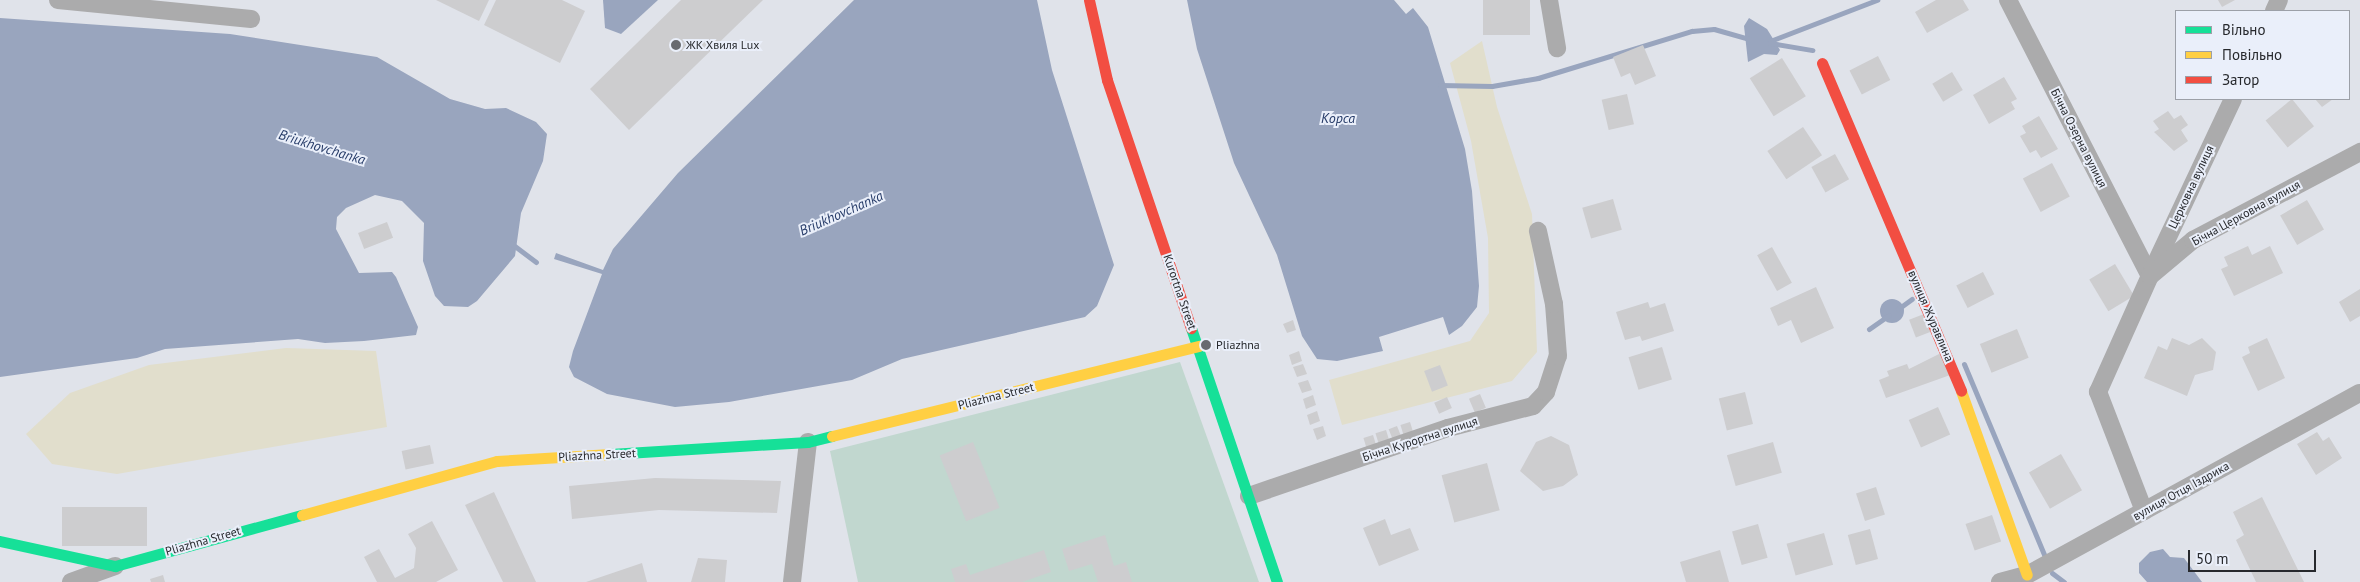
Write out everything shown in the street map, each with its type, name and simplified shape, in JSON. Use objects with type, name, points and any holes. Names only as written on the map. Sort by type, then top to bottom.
[{"type":"street","points":[[58,0],[251,19]]},
{"type":"street","name":"Kurortna Street","points":[[1089,0],[1107,80],[1199,346],[1277,582]]},
{"type":"street","points":[[1549,0],[1557,48]]},
{"type":"street","name":"Бічна Озерна вулиця","points":[[2008,0],[2150,276]]},
{"type":"street","name":"вулиця Журавлина","points":[[1822,63],[1949,356],[2027,575]]},
{"type":"street","name":"Церковна вулиця","points":[[2150,276],[2233,100]]},
{"type":"street","name":"Бічна Церковна вулиця","points":[[2144,511],[2098,392],[2150,276],[2193,240],[2360,152]]},
{"type":"street","name":"Бічна Курортна вулиця","points":[[1249,496],[1448,428],[1533,406],[1546,392],[1558,356],[1554,304],[1538,231]]},
{"type":"street","name":"Pliazhna Street","points":[[0,541],[115,566],[497,461],[808,442],[1199,346]]},
{"type":"street","name":"вулиця Отця Іздрика","points":[[2000,582],[2027,575],[2360,393]]},
{"type":"street","points":[[792,582],[808,442]]},
{"type":"street","points":[[71,582],[115,566]]},
{"type":"street","points":[[98,582],[115,566]]},
{"type":"green space","points":[[1180,362],[1259,582],[858,582],[830,451]]},
{"type":"sand","points":[[1482,41],[1497,107],[1532,214],[1537,352],[1512,381],[1342,425],[1329,380],[1470,341],[1489,313],[1488,238],[1471,141],[1450,63]]},
{"type":"sand","points":[[286,348],[376,351],[387,427],[117,474],[52,464],[26,434],[70,393],[149,365]]},
{"type":"water","points":[[603,0],[658,0],[621,34],[605,28]]},
{"type":"water","points":[[854,0],[1037,0],[1052,70],[1114,265],[1097,306],[1085,317],[902,359],[852,380],[729,402],[675,407],[607,394],[574,377],[569,367],[573,351],[602,274],[554,259],[556,253],[603,270],[613,249],[678,173]]},
{"type":"water","name":"Корса","points":[[1187,0],[1394,0],[1406,14],[1413,8],[1428,27],[1465,149],[1472,191],[1479,286],[1477,307],[1462,326],[1449,335],[1443,317],[1379,337],[1383,351],[1337,361],[1317,359],[1302,336],[1277,255],[1234,163],[1197,49]]},
{"type":"water","points":[[0,18],[230,34],[377,57],[450,99],[485,109],[506,108],[536,122],[547,134],[543,161],[521,213],[515,256],[477,301],[468,307],[444,306],[435,296],[423,261],[424,223],[402,201],[375,195],[346,208],[337,217],[336,229],[359,273],[392,272],[396,277],[418,327],[416,335],[364,341],[325,343],[298,339],[165,349],[137,358],[0,377]]},
{"type":"water","points":[[1749,18],[1767,29],[1780,50],[1777,55],[1764,54],[1748,62],[1744,26]]},
{"type":"water","points":[[1892,299],[1901,302],[1904,311],[1901,320],[1892,323],[1883,320],[1880,311],[1883,302]]},
{"type":"water","points":[[2163,549],[2170,557],[2184,558],[2202,582],[2147,582],[2139,573],[2139,563],[2150,552]]},
{"type":"building","points":[[436,0],[489,0],[479,21]]},
{"type":"building","points":[[496,0],[562,0],[585,11],[560,63],[484,25]]},
{"type":"building","name":"ЖК Хвиля Lux","points":[[681,0],[763,0],[629,130],[590,89]]},
{"type":"building","points":[[1483,0],[1530,0],[1530,35],[1483,35]]},
{"type":"building","points":[[1936,0],[1963,0],[1969,10],[1927,33],[1915,12]]},
{"type":"building","points":[[2218,0],[2235,0],[2222,7]]},
{"type":"building","points":[[1643,45],[1656,76],[1635,85],[1630,73],[1621,77],[1613,57]]},
{"type":"building","points":[[1878,56],[1890,80],[1862,95],[1849,71]]},
{"type":"building","points":[[1782,58],[1806,96],[1774,116],[1750,78]]},
{"type":"building","points":[[1952,72],[1963,90],[1943,102],[1932,84]]},
{"type":"building","points":[[2004,77],[2017,99],[2011,102],[2015,109],[1989,124],[1973,95]]},
{"type":"building","points":[[1627,94],[1634,124],[1609,130],[1602,100]]},
{"type":"building","points":[[2293,100],[2314,126],[2288,148],[2266,120]]},
{"type":"building","points":[[2316,100],[2332,100],[2322,107]]},
{"type":"building","points":[[2168,111],[2174,119],[2181,115],[2188,125],[2181,130],[2188,141],[2174,151],[2154,132],[2159,129],[2153,121]]},
{"type":"building","points":[[2039,116],[2058,149],[2041,158],[2036,150],[2030,153],[2020,136],[2026,133],[2022,126]]},
{"type":"building","points":[[1803,127],[1822,155],[1786,179],[1767,151]]},
{"type":"building","points":[[1835,154],[1849,179],[1825,192],[1811,167]]},
{"type":"building","points":[[2052,163],[2070,197],[2041,212],[2023,178]]},
{"type":"building","points":[[1613,199],[1622,230],[1591,239],[1582,208]]},
{"type":"building","points":[[2307,200],[2324,229],[2297,245],[2280,216]]},
{"type":"building","points":[[387,222],[393,238],[364,249],[358,233]]},
{"type":"building","points":[[2248,246],[2252,255],[2270,246],[2283,273],[2234,296],[2221,269],[2228,266],[2224,257]]},
{"type":"building","points":[[1772,247],[1792,283],[1777,291],[1757,255]]},
{"type":"building","points":[[2115,264],[2134,296],[2108,311],[2089,279]]},
{"type":"building","points":[[1983,272],[1994,294],[1968,308],[1956,286]]},
{"type":"building","points":[[1816,287],[1834,328],[1801,343],[1791,320],[1778,326],[1770,308]]},
{"type":"building","points":[[2360,289],[2360,316],[2350,322],[2339,302]]},
{"type":"building","points":[[1648,302],[1650,308],[1665,303],[1674,331],[1642,341],[1640,336],[1625,340],[1616,312]]},
{"type":"building","points":[[1924,314],[1931,332],[1916,337],[1909,320]]},
{"type":"building","points":[[1293,320],[1296,330],[1287,333],[1283,324]]},
{"type":"building","points":[[2017,329],[2029,358],[1992,373],[1980,344]]},
{"type":"building","points":[[2172,338],[2189,345],[2202,338],[2216,352],[2213,370],[2195,375],[2187,396],[2144,378],[2158,346],[2167,350]]},
{"type":"building","points":[[2267,338],[2285,378],[2258,391],[2242,357],[2250,353],[2248,347]]},
{"type":"building","points":[[1662,347],[1672,380],[1638,390],[1629,357]]},
{"type":"building","points":[[1299,351],[1302,361],[1292,365],[1289,355]]},
{"type":"building","points":[[1945,351],[1953,374],[1886,398],[1879,380],[1889,376],[1887,371],[1907,364],[1909,369]]},
{"type":"building","points":[[1303,364],[1307,374],[1297,377],[1293,367]]},
{"type":"building","points":[[1440,365],[1448,386],[1432,392],[1424,371]]},
{"type":"building","points":[[1308,380],[1312,390],[1302,393],[1298,383]]},
{"type":"building","points":[[1745,392],[1753,424],[1727,431],[1719,399]]},
{"type":"building","points":[[1480,394],[1486,408],[1475,412],[1469,399]]},
{"type":"building","points":[[1313,395],[1316,405],[1306,409],[1303,399]]},
{"type":"building","points":[[1447,397],[1452,408],[1439,414],[1434,403]]},
{"type":"building","points":[[1938,407],[1950,434],[1921,447],[1909,420]]},
{"type":"building","points":[[1317,411],[1320,421],[1310,425],[1307,415]]},
{"type":"building","points":[[1410,422],[1413,432],[1403,434],[1400,425]]},
{"type":"building","points":[[1323,426],[1326,436],[1317,440],[1313,429]]},
{"type":"building","points":[[1397,426],[1401,436],[1393,440],[1389,429]]},
{"type":"building","points":[[1386,430],[1389,440],[1378,443],[1375,433]]},
{"type":"building","points":[[2317,432],[2323,441],[2329,437],[2342,458],[2316,475],[2297,444]]},
{"type":"building","points":[[1373,435],[1376,445],[1366,447],[1363,438]]},
{"type":"building","points":[[1551,436],[1569,445],[1578,475],[1563,486],[1543,491],[1520,471],[1536,442]]},
{"type":"building","points":[[973,442],[1000,508],[966,521],[940,455]]},
{"type":"building","points":[[1773,442],[1782,473],[1736,486],[1727,455]]},
{"type":"building","points":[[430,445],[434,464],[406,470],[402,451]]},
{"type":"building","points":[[2061,454],[2082,490],[2050,509],[2029,472]]},
{"type":"building","points":[[1487,463],[1500,510],[1454,522],[1442,475]]},
{"type":"building","points":[[655,478],[781,481],[777,513],[659,510],[572,519],[569,486]]},
{"type":"building","points":[[1876,487],[1885,515],[1865,521],[1856,493]]},
{"type":"building","points":[[494,492],[536,582],[503,582],[465,505]]},
{"type":"building","points":[[2262,497],[2304,582],[2256,582],[2236,540],[2244,535],[2233,512]]},
{"type":"building","points":[[62,507],[147,507],[147,546],[62,546]]},
{"type":"building","points":[[1992,515],[2001,541],[1975,551],[1966,524]]},
{"type":"building","points":[[1385,519],[1391,535],[1410,528],[1419,550],[1379,566],[1363,528]]},
{"type":"building","points":[[432,521],[458,570],[436,582],[377,582],[364,557],[379,549],[395,578],[414,568],[416,548],[408,534]]},
{"type":"building","points":[[1758,524],[1768,558],[1742,565],[1732,531]]},
{"type":"building","points":[[1870,529],[1878,559],[1856,565],[1848,535]]},
{"type":"building","points":[[1824,533],[1833,565],[1796,575],[1787,544]]},
{"type":"building","points":[[1105,535],[1114,566],[1126,562],[1132,582],[1098,582],[1092,564],[1069,571],[1062,549]]},
{"type":"building","points":[[1044,550],[1051,572],[1022,582],[955,582],[951,569],[966,564],[970,575]]},
{"type":"building","points":[[1720,550],[1729,582],[1686,582],[1680,562]]},
{"type":"building","points":[[698,558],[727,560],[725,582],[691,582]]},
{"type":"building","points":[[642,563],[647,582],[586,582]]},
{"type":"building","points":[[163,575],[165,582],[151,582],[150,579]]},
{"type":"waterway","points":[[1770,41],[1877,0]]},
{"type":"waterway","points":[[1440,85],[1492,86],[1538,78],[1692,31],[1714,29],[1750,39]]},
{"type":"waterway","points":[[1770,43],[1812,50]]},
{"type":"waterway","name":"Briukhovchanka","points":[[512,244],[536,262]]},
{"type":"waterway","points":[[1898,309],[1912,299]]},
{"type":"waterway","points":[[1869,329],[1889,315]]},
{"type":"waterway","points":[[1964,364],[2045,557]]},
{"type":"waterway","points":[[2052,573],[2064,582]]},
{"type":"traffic: fast","points":[[1191,328],[1277,582]]},
{"type":"traffic: fast","points":[[610,454],[808,442],[832,436]]},
{"type":"traffic: fast","points":[[0,541],[115,566],[302,515]]},
{"type":"traffic: slow","points":[[832,436],[1199,346]]},
{"type":"traffic: slow","points":[[1961,391],[2027,575]]},
{"type":"traffic: slow","points":[[302,515],[497,461],[610,454]]},
{"type":"traffic: jam","points":[[1089,0],[1107,80],[1191,328]]},
{"type":"traffic: jam","points":[[1822,63],[1961,391]]},
{"type":"place","name":"ЖК Хвиля Lux","points":[[676,45]]},
{"type":"place","name":"Pliazhna","points":[[1206,345]]}]
